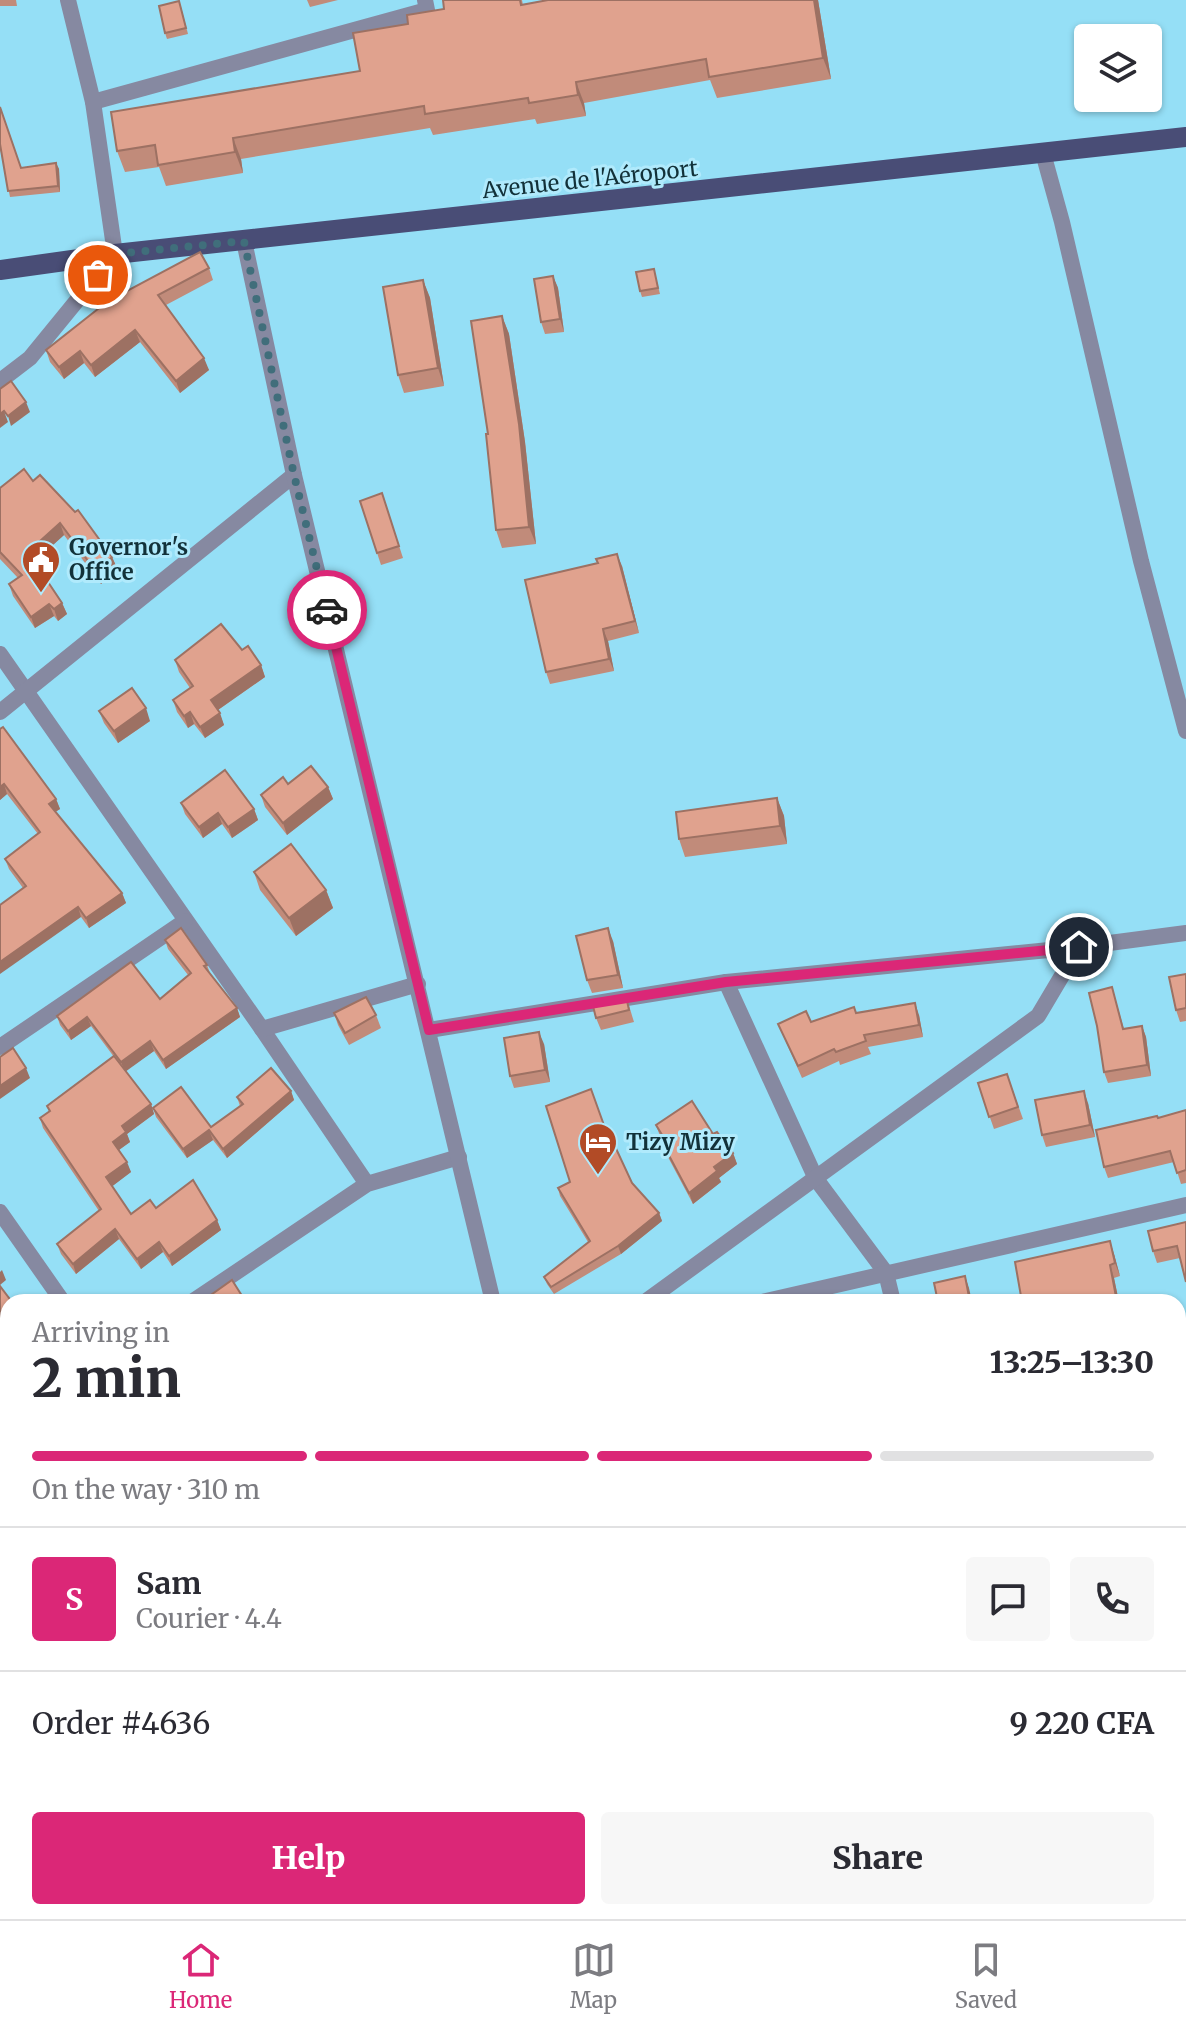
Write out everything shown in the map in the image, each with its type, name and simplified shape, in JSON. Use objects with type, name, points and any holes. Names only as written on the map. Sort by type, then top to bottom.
[{"type":"main road","name":"Avenue de l'Aéroport","points":[[0,270],[115,254],[1186,137]]},
{"type":"street","points":[[0,381],[30,358],[115,254],[93,102],[68,0]]},
{"type":"street","points":[[93,102],[427,10],[425,0]]},
{"type":"street","points":[[1043,153],[1141,561],[1186,731]]},
{"type":"street","points":[[244,241],[294,475],[491,1294]]},
{"type":"street","points":[[0,712],[294,475]]},
{"type":"street","points":[[0,654],[367,1184]]},
{"type":"street","points":[[0,1047],[185,921]]},
{"type":"street","points":[[429,1030],[726,982],[1079,947],[1186,933]]},
{"type":"street","points":[[656,1294],[1038,1016],[1079,947]]},
{"type":"street","points":[[726,982],[816,1179],[886,1273],[891,1294]]},
{"type":"street","points":[[262,1029],[418,984]]},
{"type":"street","points":[[204,1294],[367,1184],[459,1157]]},
{"type":"street","points":[[796,1294],[1186,1205]]},
{"type":"street","points":[[0,1212],[57,1294]]},
{"type":"building","points":[[443,0],[520,0],[521,5],[548,0],[814,0],[823,58],[709,77],[706,59],[576,82],[578,95],[529,103],[528,98],[425,114],[424,106],[233,138],[235,152],[158,165],[155,145],[117,151],[111,112],[360,71],[353,33],[408,24],[407,15],[444,9]]},
{"type":"building","points":[[179,1],[186,28],[165,33],[159,6]]},
{"type":"building","points":[[0,107],[21,168],[56,163],[58,186],[8,191],[0,144]]},
{"type":"building","points":[[200,252],[209,268],[158,295],[204,358],[176,381],[135,330],[91,365],[80,351],[59,367],[46,350],[108,301]]},
{"type":"building","points":[[654,269],[658,288],[640,291],[636,272]]},
{"type":"building","points":[[553,276],[560,319],[541,322],[534,279]]},
{"type":"building","points":[[423,280],[438,368],[398,375],[383,287]]},
{"type":"building","points":[[502,316],[519,424],[529,527],[496,530],[488,434],[471,321]]},
{"type":"building","points":[[11,381],[26,402],[8,416],[4,411],[0,414],[0,389]]},
{"type":"building","points":[[24,469],[33,481],[40,475],[75,512],[78,510],[112,557],[97,573],[60,523],[28,552],[62,603],[54,609],[49,604],[31,617],[9,584],[22,575],[0,552],[0,488]]},
{"type":"building","points":[[382,493],[399,546],[377,553],[360,501]]},
{"type":"building","points":[[617,554],[635,621],[603,629],[609,659],[546,672],[525,580],[598,563],[596,559]]},
{"type":"building","points":[[221,624],[242,650],[248,646],[261,665],[211,700],[220,713],[200,727],[190,712],[184,716],[173,700],[193,686],[175,660]]},
{"type":"building","points":[[132,688],[146,708],[114,731],[99,711]]},
{"type":"building","points":[[3,727],[56,799],[49,804],[122,893],[86,918],[78,907],[0,962],[0,905],[26,886],[5,859],[40,832],[4,784],[0,787],[0,729]]},
{"type":"building","points":[[311,766],[328,787],[283,823],[261,795],[283,777],[288,784]]},
{"type":"building","points":[[225,770],[254,809],[228,827],[218,813],[199,827],[181,803]]},
{"type":"building","points":[[777,798],[780,826],[679,839],[676,812]]},
{"type":"building","points":[[291,844],[326,890],[289,918],[254,872]]},
{"type":"building","points":[[181,928],[207,965],[204,966],[237,1008],[163,1060],[150,1041],[121,1062],[87,1017],[68,1031],[57,1016],[131,962],[160,999],[191,973],[165,940]]},
{"type":"building","points":[[608,928],[618,975],[587,980],[576,936]]},
{"type":"building","points":[[1186,974],[1186,1008],[1176,1010],[1169,977]]},
{"type":"building","points":[[1112,987],[1123,1029],[1142,1026],[1147,1065],[1104,1072],[1089,993]]},
{"type":"building","points":[[626,996],[629,1010],[596,1018],[592,1002]]},
{"type":"building","points":[[366,997],[376,1015],[345,1033],[334,1013]]},
{"type":"building","points":[[915,1003],[919,1025],[864,1035],[866,1041],[836,1052],[834,1049],[798,1066],[778,1024],[806,1011],[811,1022],[854,1007],[856,1013]]},
{"type":"building","points":[[539,1032],[545,1070],[510,1076],[504,1038]]},
{"type":"building","points":[[13,1048],[26,1068],[0,1086],[0,1057]]},
{"type":"building","points":[[114,1056],[151,1104],[122,1126],[126,1132],[113,1142],[127,1162],[106,1177],[131,1214],[150,1200],[156,1208],[193,1180],[217,1220],[169,1256],[159,1242],[137,1259],[115,1229],[73,1264],[57,1244],[101,1209],[40,1118],[50,1111],[47,1106]]},
{"type":"building","points":[[271,1068],[291,1091],[223,1149],[209,1130],[183,1149],[153,1108],[181,1087],[211,1127],[243,1104],[237,1097]]},
{"type":"building","points":[[1007,1074],[1018,1107],[989,1117],[978,1083]]},
{"type":"building","points":[[591,1089],[610,1142],[613,1142],[632,1183],[659,1213],[618,1246],[551,1287],[544,1277],[590,1241],[558,1188],[570,1182],[546,1106]]},
{"type":"building","points":[[1084,1091],[1090,1125],[1042,1135],[1035,1100]]},
{"type":"building","points":[[692,1101],[713,1134],[717,1132],[733,1153],[714,1167],[717,1171],[689,1193],[665,1148],[669,1146],[656,1125]]},
{"type":"building","points":[[1186,1110],[1186,1170],[1177,1173],[1170,1151],[1104,1167],[1096,1130]]},
{"type":"building","points":[[1186,1222],[1186,1282],[1177,1246],[1153,1251],[1148,1231]]},
{"type":"building","points":[[1110,1241],[1115,1263],[1110,1265],[1115,1294],[1021,1294],[1015,1262]]},
{"type":"building","points":[[965,1276],[968,1294],[936,1294],[934,1283]]},
{"type":"building","points":[[232,1280],[241,1294],[212,1294]]},
{"type":"way so far","points":[[98,275],[115,254],[244,241],[294,475],[327,610]]},
{"type":"place","name":"Governor's Office","points":[[41,594]]},
{"type":"place","name":"Tizy Mizy","points":[[598,1176]]},
{"type":"route","points":[[327,610],[429,1030],[726,982],[1079,947]]}]
